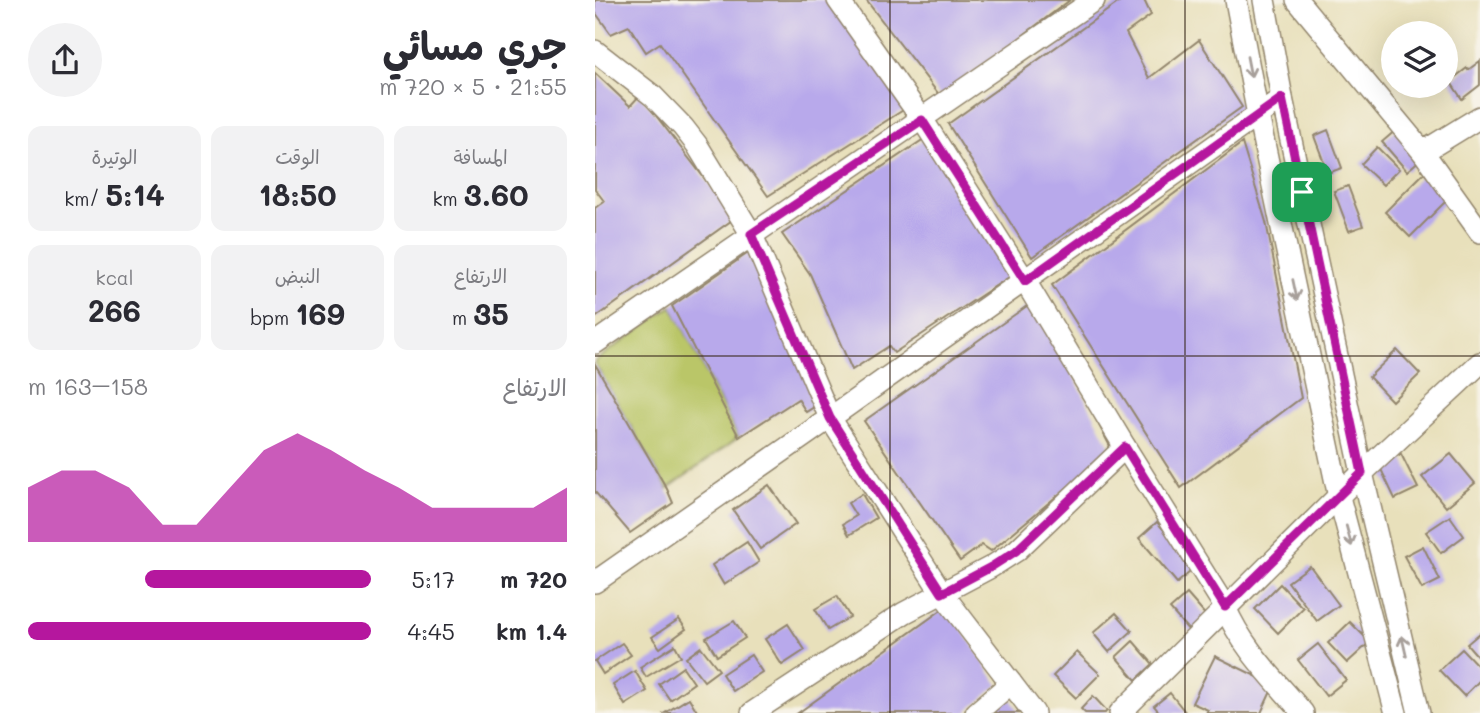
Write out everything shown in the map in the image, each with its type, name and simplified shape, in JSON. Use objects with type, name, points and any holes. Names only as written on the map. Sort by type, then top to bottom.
[{"type":"street","points":[[838,0],[922,120],[1025,281],[1225,607],[1243,642],[1303,713]]},
{"type":"street","points":[[595,343],[1094,0]]},
{"type":"street","points":[[1236,0],[1339,497],[1396,713]]},
{"type":"street","points":[[1264,0],[1282,98],[1362,473],[1419,713]]},
{"type":"street","points":[[1297,0],[1423,152],[1480,232]]},
{"type":"street","points":[[595,51],[653,96],[697,145],[751,234],[830,418],[942,593],[1034,713]]},
{"type":"street","points":[[595,582],[1282,98]]},
{"type":"street","points":[[1423,152],[1480,117]]},
{"type":"street","points":[[1120,713],[1362,473],[1480,362]]},
{"type":"street","points":[[753,713],[904,613],[1016,551],[1125,447]]},
{"type":"street","points":[[976,713],[1011,683]]},
{"type":"green space","points":[[672,306],[739,437],[667,489],[595,361]]},
{"type":"building","points":[[595,0],[831,0],[908,107],[768,196],[660,43],[646,52],[629,26],[611,34],[595,12]]},
{"type":"building","points":[[866,0],[1070,0],[941,97]]},
{"type":"building","points":[[1122,0],[1144,0],[1151,15],[1126,33],[1149,78],[1199,40],[1242,107],[1032,257],[948,124]]},
{"type":"building","points":[[1480,61],[1480,85],[1462,99],[1458,93],[1458,75],[1467,68],[1468,70]]},
{"type":"building","points":[[595,73],[630,106],[640,95],[735,218],[595,318],[595,208],[604,201],[595,189]]},
{"type":"building","points":[[1328,130],[1342,168],[1328,173],[1314,136]]},
{"type":"building","points":[[1396,130],[1421,159],[1407,171],[1382,142]]},
{"type":"building","points":[[927,137],[1015,273],[894,353],[889,346],[852,370],[810,274],[782,234]]},
{"type":"building","points":[[1242,143],[1266,222],[1301,398],[1181,488],[1052,285]]},
{"type":"building","points":[[1377,147],[1399,169],[1383,185],[1361,164]]},
{"type":"building","points":[[1424,173],[1449,198],[1410,237],[1385,212]]},
{"type":"building","points":[[1348,186],[1363,226],[1349,231],[1334,191]]},
{"type":"building","points":[[754,249],[817,405],[806,412],[798,399],[739,437],[672,306]]},
{"type":"building","points":[[1034,301],[1112,450],[991,551],[982,545],[960,561],[864,421]]},
{"type":"building","points":[[1397,350],[1420,374],[1392,401],[1369,377]]},
{"type":"building","points":[[595,364],[673,503],[630,533],[595,492]]},
{"type":"building","points":[[1401,454],[1418,488],[1395,499],[1379,465]]},
{"type":"building","points":[[1451,454],[1475,483],[1446,507],[1422,477]]},
{"type":"building","points":[[769,485],[796,524],[760,549],[733,510]]},
{"type":"building","points":[[862,494],[876,518],[849,535],[843,524],[856,516],[848,503]]},
{"type":"building","points":[[1450,516],[1464,536],[1441,553],[1426,532]]},
{"type":"building","points":[[1157,522],[1196,567],[1177,583],[1139,538]]},
{"type":"building","points":[[747,542],[759,562],[724,585],[712,565]]},
{"type":"building","points":[[1423,546],[1440,580],[1422,589],[1404,556]]},
{"type":"building","points":[[1310,566],[1339,605],[1317,621],[1288,582]]},
{"type":"building","points":[[1280,584],[1303,608],[1278,633],[1255,609]]},
{"type":"building","points":[[1187,594],[1208,618],[1191,633],[1170,609]]},
{"type":"building","points":[[837,596],[850,617],[828,630],[815,609]]},
{"type":"building","points":[[947,606],[998,685],[965,713],[798,713]]},
{"type":"building","points":[[1116,613],[1132,631],[1109,652],[1093,633]]},
{"type":"building","points":[[679,619],[686,629],[660,648],[652,637]]},
{"type":"building","points":[[734,621],[745,638],[717,656],[706,638]]},
{"type":"building","points":[[1350,622],[1370,642],[1347,663],[1328,643]]},
{"type":"building","points":[[788,624],[805,650],[782,665],[765,639]]},
{"type":"building","points":[[1480,633],[1480,659],[1467,644]]},
{"type":"building","points":[[1133,641],[1153,664],[1136,680],[1116,657]]},
{"type":"building","points":[[622,643],[631,655],[603,674],[595,661]]},
{"type":"building","points":[[1318,644],[1346,680],[1326,696],[1298,660]]},
{"type":"building","points":[[675,645],[681,656],[646,677],[640,667]]},
{"type":"building","points":[[701,647],[719,670],[704,681],[686,658]]},
{"type":"building","points":[[1462,649],[1480,668],[1480,680],[1464,696],[1439,670]]},
{"type":"building","points":[[1077,652],[1100,674],[1076,698],[1053,676]]},
{"type":"building","points":[[751,655],[762,672],[733,691],[722,674]]},
{"type":"building","points":[[1215,656],[1274,685],[1261,713],[1206,713],[1208,710],[1192,703]]},
{"type":"building","points":[[683,667],[694,683],[670,700],[659,684]]},
{"type":"building","points":[[635,671],[647,691],[625,705],[613,685]]},
{"type":"building","points":[[1170,693],[1186,713],[1160,713],[1154,706]]},
{"type":"building","points":[[1008,695],[1020,713],[987,713]]},
{"type":"building","points":[[1093,696],[1107,711],[1105,713],[1085,713],[1081,709]]},
{"type":"building","points":[[689,698],[698,713],[665,713]]},
{"type":"route","points":[[1282,98],[1302,192],[1362,473],[1225,607],[1125,447],[1016,551],[942,593],[830,418],[751,234],[922,120],[1025,281],[1282,98]]}]
